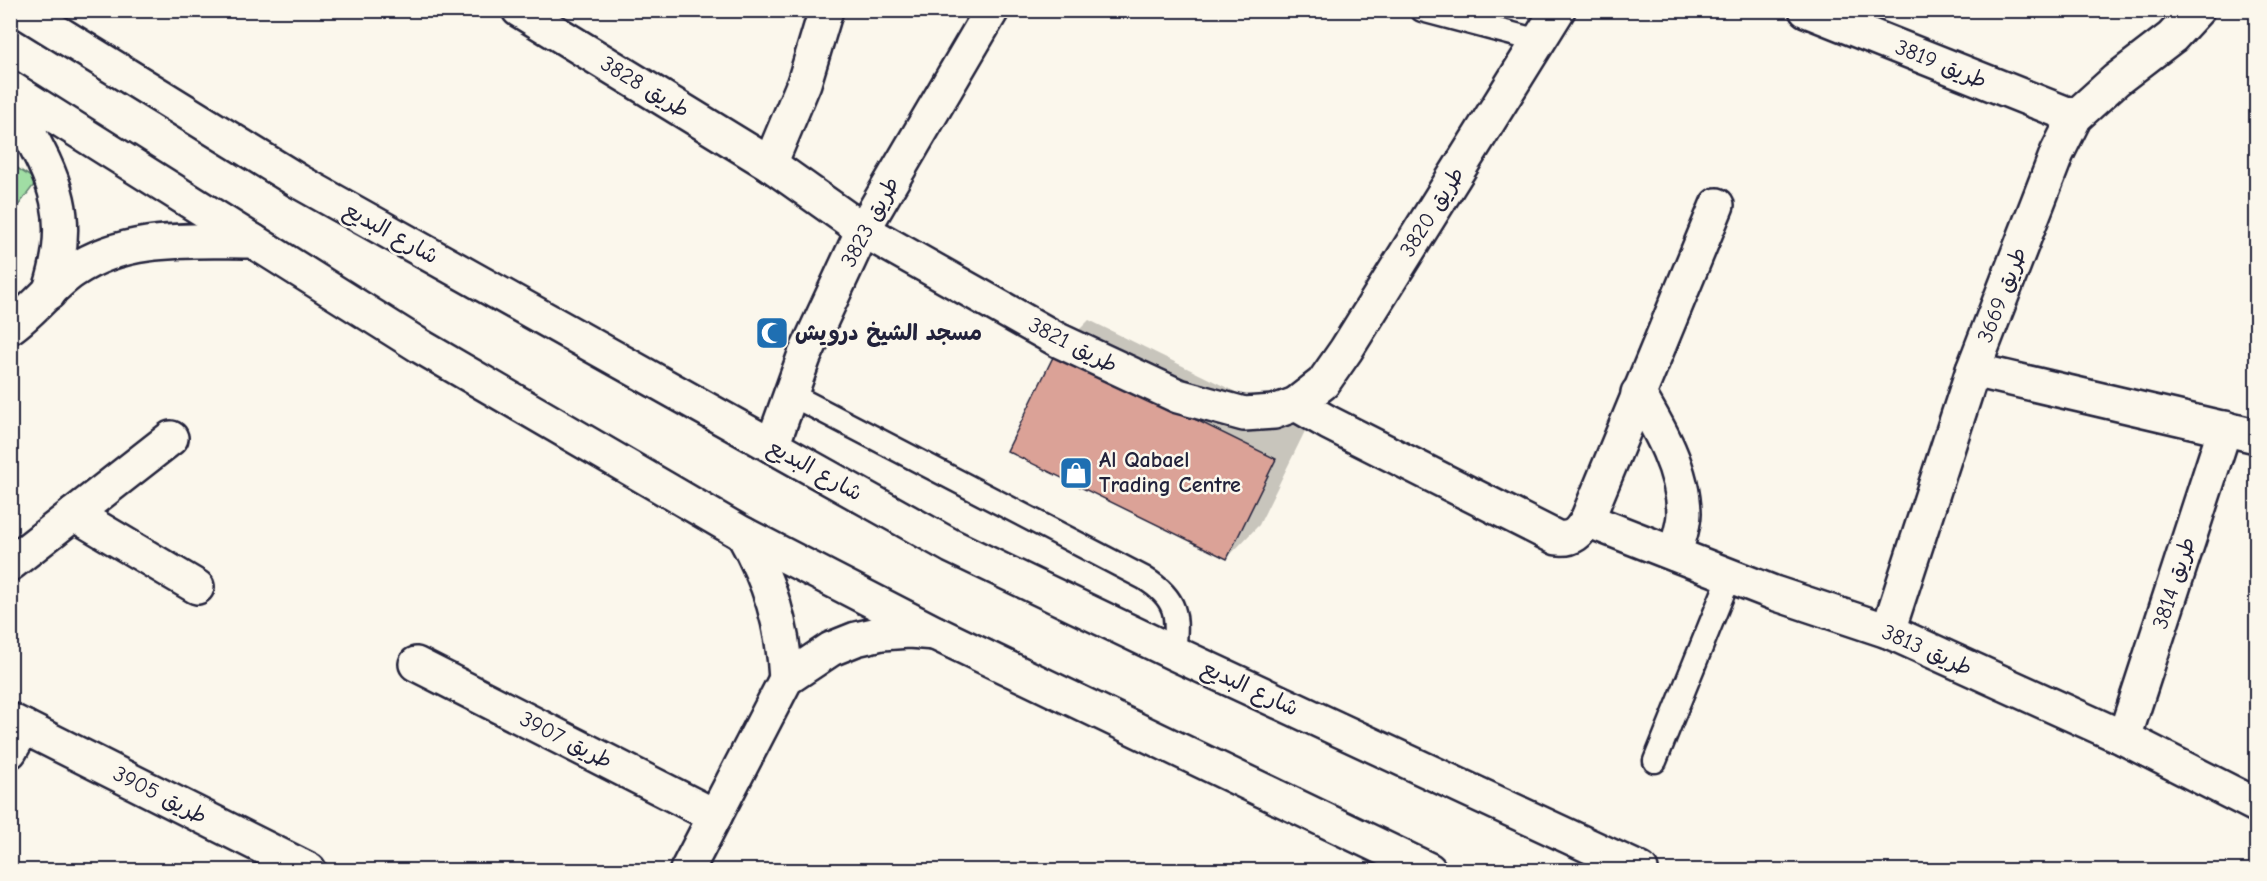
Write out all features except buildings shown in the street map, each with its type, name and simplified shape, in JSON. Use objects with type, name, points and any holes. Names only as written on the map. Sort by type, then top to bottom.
[{"type":"street","name":"شارع البديع","points":[[21,10],[298,181],[951,546],[1174,653],[1641,870]]},
{"type":"street","name":"طريق 3828","points":[[519,10],[770,164],[863,230]]},
{"type":"street","points":[[770,164],[804,83],[826,10]]},
{"type":"street","name":"طريق 3823","points":[[772,446],[817,327],[863,230],[992,10]]},
{"type":"street","name":"طريق 3820","points":[[1296,404],[1323,383],[1346,350],[1558,10]]},
{"type":"street","name":"طريق 3819","points":[[1806,10],[2075,117]]},
{"type":"street","name":"طريق 3669","points":[[1888,631],[1973,370],[2056,153],[2075,117],[2116,80],[2172,38],[2197,10]]},
{"type":"street","points":[[10,88],[420,346],[743,534],[935,633],[1429,870]]},
{"type":"street","points":[[10,98],[54,184],[61,212],[62,241],[49,293]]},
{"type":"street","points":[[1296,404],[1329,423],[1557,538],[1574,537],[1581,531],[1587,520],[1717,205]]},
{"type":"street","name":"طريق 3821","points":[[863,230],[1058,340],[1178,396],[1244,414],[1274,412],[1296,404]]},
{"type":"street","points":[[10,327],[29,314],[72,272],[100,256],[130,246],[162,241],[253,241]]},
{"type":"street","points":[[1973,370],[2256,436]]},
{"type":"street","points":[[1638,393],[1659,429],[1677,470],[1684,514],[1675,554]]},
{"type":"street","name":"طريق 3814","points":[[2124,738],[2225,428]]},
{"type":"street","points":[[10,564],[171,438]]},
{"type":"street","points":[[75,514],[197,587]]},
{"type":"street","name":"طريق 3813","points":[[1587,520],[1730,576],[1888,631],[2124,738],[2255,801]]},
{"type":"street","points":[[743,534],[758,560],[770,589],[784,649],[786,680]]},
{"type":"street","points":[[687,870],[786,680],[808,662],[856,639],[882,633],[909,631],[935,633]]},
{"type":"street","name":"طريق 3907","points":[[416,664],[715,816]]},
{"type":"street","name":"طريق 3905","points":[[15,732],[309,870]]},
{"type":"lane","points":[[1422,10],[1539,41]]},
{"type":"lane","points":[[790,394],[1159,587],[1171,600],[1177,617],[1174,653]]},
{"type":"lane","points":[[1655,761],[1730,576]]},
{"type":"green space","points":[[11,164],[37,181],[11,215]]},
{"type":"place","name":"مسجد الشيخ درويش","points":[[772,333]]},
{"type":"place","name":"Al Qabael Trading Centre","points":[[1076,473]]}]
